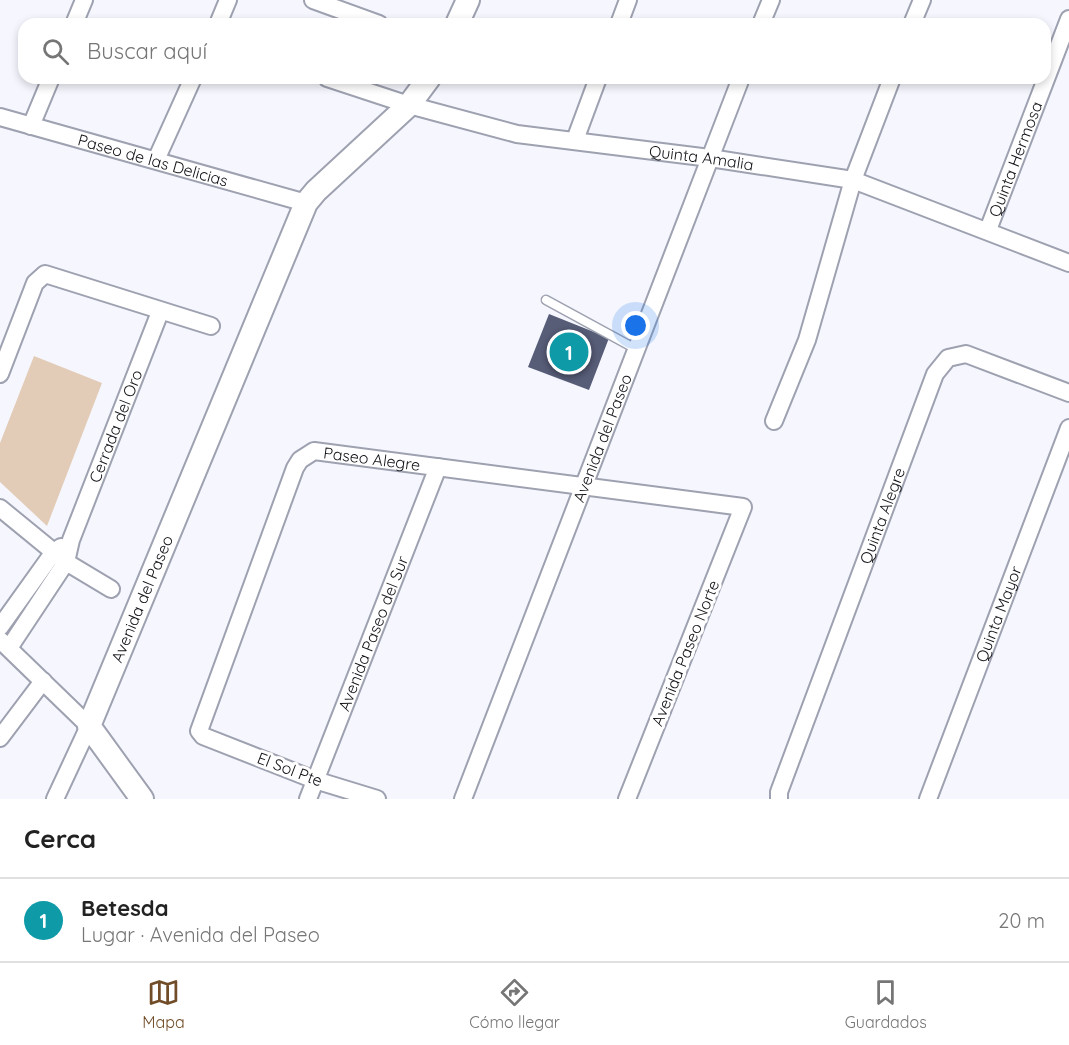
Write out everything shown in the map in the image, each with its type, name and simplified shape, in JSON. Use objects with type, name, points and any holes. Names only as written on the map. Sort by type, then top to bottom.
[{"type":"street","points":[[76,18],[84,0]]},
{"type":"street","points":[[220,18],[228,0]]},
{"type":"street","points":[[313,0],[362,18]]},
{"type":"street","points":[[460,18],[468,0]]},
{"type":"street","points":[[621,18],[628,0]]},
{"type":"street","points":[[764,18],[771,0]]},
{"type":"street","points":[[914,18],[922,0]]},
{"type":"street","name":"Quinta Hermosa","points":[[1051,66],[1069,19]]},
{"type":"street","points":[[31,126],[48,84]]},
{"type":"street","points":[[156,160],[190,84]]},
{"type":"street","name":"Quinta Amalia","points":[[345,84],[409,105],[517,134],[710,158],[853,180],[1069,263]]},
{"type":"street","name":"Avenida del Paseo","points":[[89,726],[306,203],[316,191],[409,105],[425,84]]},
{"type":"street","points":[[575,140],[596,84]]},
{"type":"street","name":"Avenida del Paseo","points":[[463,799],[739,84]]},
{"type":"street","points":[[774,422],[807,340],[853,180],[890,84]]},
{"type":"street","name":"Quinta Hermosa","points":[[988,230],[1044,84]]},
{"type":"street","name":"Paseo de las Delicias","points":[[0,117],[306,203]]},
{"type":"street","points":[[0,374],[35,283],[41,276],[49,275],[160,312],[211,326]]},
{"type":"street","name":"Cerrada del Oro","points":[[5,644],[70,540],[160,312]]},
{"type":"street","name":"Quinta Alegre","points":[[779,799],[779,792],[935,374],[948,358],[966,354],[1069,393]]},
{"type":"street","name":"Quinta Mayor","points":[[928,799],[1069,428]]},
{"type":"street","name":"Paseo Alegre","points":[[203,736],[199,729],[300,460],[314,451],[584,484],[742,507]]},
{"type":"street","name":"Avenida Paseo del Sur","points":[[308,799],[438,467]]},
{"type":"street","name":"Avenida Paseo Norte","points":[[627,799],[742,507]]},
{"type":"street","points":[[0,508],[60,557],[111,589]]},
{"type":"street","name":"Cerrada del Oro","points":[[0,627],[60,557]]},
{"type":"street","points":[[5,644],[89,726],[141,798]]},
{"type":"street","points":[[0,738],[43,681]]},
{"type":"street","points":[[55,799],[89,726]]},
{"type":"street","name":"El Sol Pte","points":[[203,736],[315,780],[377,799]]},
{"type":"lane","points":[[546,300],[636,350]]},
{"type":"shaded area","points":[[34,356],[102,383],[47,526],[0,482],[0,443]]},
{"type":"building","points":[[549,314],[609,338],[589,390],[528,367]]},
{"type":"place","name":"Betesda","points":[[569,352]]}]
